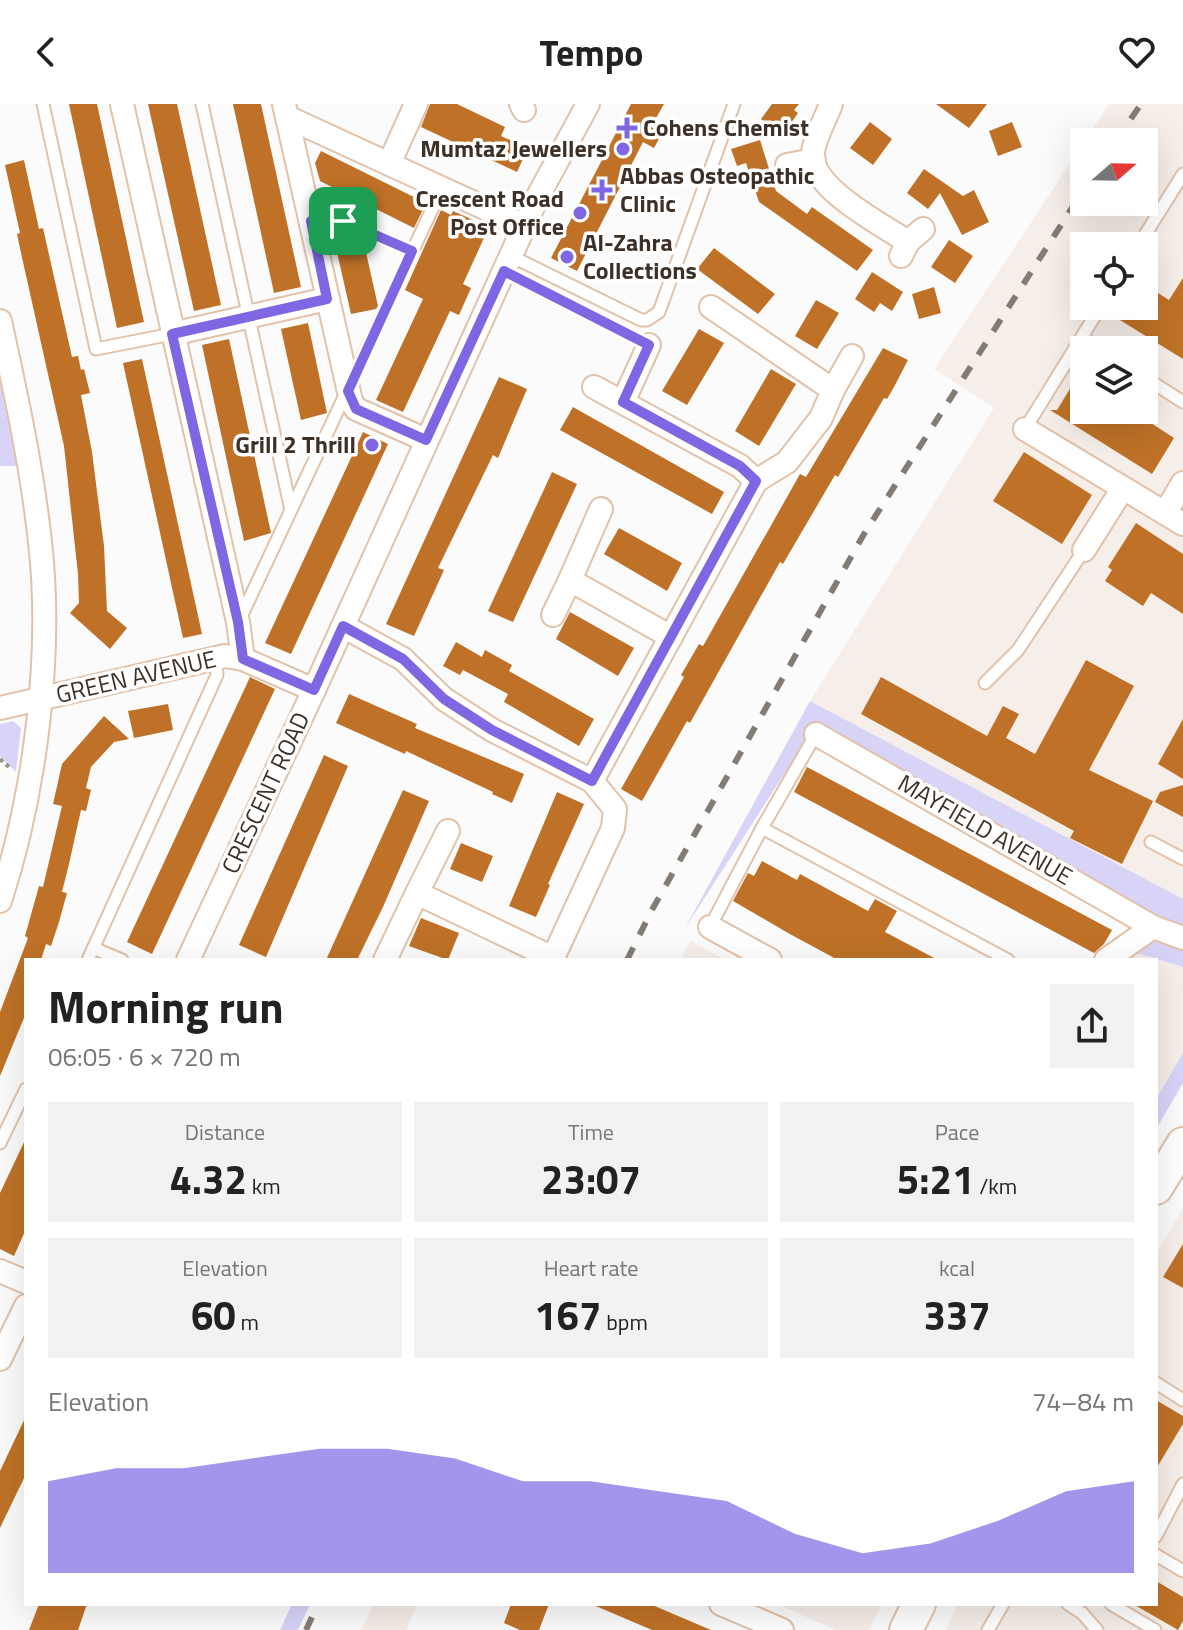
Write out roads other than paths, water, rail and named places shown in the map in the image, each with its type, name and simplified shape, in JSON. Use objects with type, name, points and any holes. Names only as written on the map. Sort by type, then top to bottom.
[{"type":"main road","points":[[1158,1185],[1183,1144]]},
{"type":"main road","points":[[906,1630],[918,1606]]},
{"type":"street","points":[[122,104],[238,622],[243,659]]},
{"type":"street","points":[[389,164],[416,104]]},
{"type":"street","name":"CRESCENT ROAD","points":[[189,958],[524,226],[588,104]]},
{"type":"street","points":[[831,104],[813,152],[816,169],[843,200],[911,242]]},
{"type":"street","points":[[286,110],[389,164],[524,226]]},
{"type":"street","points":[[286,110],[348,391],[356,409],[426,440]]},
{"type":"street","points":[[787,165],[814,160]]},
{"type":"street","points":[[172,334],[327,299]]},
{"type":"street","points":[[711,307],[833,390]]},
{"type":"street","points":[[0,321],[6,375],[29,466],[40,545],[43,620],[40,699],[21,826],[0,901]]},
{"type":"street","points":[[623,402],[649,345]]},
{"type":"street","points":[[592,781],[756,481],[787,462],[821,418],[852,356]]},
{"type":"street","points":[[594,387],[740,466],[756,481]]},
{"type":"street","points":[[1025,429],[1174,519],[1183,483]]},
{"type":"street","points":[[1084,550],[1123,488]]},
{"type":"street","points":[[553,615],[601,509]]},
{"type":"street","points":[[570,580],[671,637]]},
{"type":"street","points":[[343,626],[403,659],[444,699],[492,730],[592,781],[615,809],[613,828],[553,958],[417,893]]},
{"type":"street","name":"GREEN AVENUE","points":[[0,708],[215,657],[243,659],[314,690]]},
{"type":"street","name":"MAYFIELD AVENUE","points":[[816,734],[1153,927],[1183,938]]},
{"type":"street","points":[[386,958],[448,831]]},
{"type":"street","points":[[710,927],[766,958]]},
{"type":"street","points":[[1109,958],[1153,927]]},
{"type":"street","points":[[0,1271],[24,1281]]},
{"type":"street","points":[[0,1359],[24,1311]]},
{"type":"street","points":[[726,1606],[782,1630]]},
{"type":"lane","points":[[43,104],[96,349],[172,334]]},
{"type":"lane","points":[[202,104],[291,511]]},
{"type":"lane","points":[[508,263],[641,320],[653,318],[659,312],[734,104]]},
{"type":"lane","points":[[1147,232],[1183,174]]},
{"type":"lane","points":[[238,622],[442,188]]},
{"type":"lane","points":[[311,221],[343,221],[412,251]]},
{"type":"lane","points":[[508,263],[649,345]]},
{"type":"lane","points":[[1025,429],[1070,356]]},
{"type":"lane","points":[[1158,386],[1183,402]]},
{"type":"lane","points":[[985,683],[1018,650],[1084,550]]},
{"type":"lane","points":[[89,958],[217,675],[215,657]]},
{"type":"lane","points":[[710,927],[816,734]]},
{"type":"lane","points":[[762,828],[1004,958]]},
{"type":"lane","points":[[1151,842],[1183,859]]},
{"type":"lane","points":[[93,948],[117,958]]},
{"type":"lane","points":[[0,1143],[24,1093]]},
{"type":"lane","points":[[1158,1384],[1183,1400]]},
{"type":"lane","points":[[1158,1532],[1183,1484]]},
{"type":"lane","points":[[1158,1556],[1183,1571]]},
{"type":"lane","points":[[988,1630],[1002,1606]]},
{"type":"lane","points":[[1071,1606],[1097,1630]]},
{"type":"lane","points":[[1114,1606],[1155,1630]]},
{"type":"railway","points":[[1125,128],[1141,104]]},
{"type":"railway","points":[[628,958],[653,908],[864,534],[1070,211]]},
{"type":"railway","points":[[306,1630],[317,1606]]},
{"type":"place","name":"Cohens Chemist","points":[[627,128]]},
{"type":"place","name":"Mumtaz Jewellers","points":[[623,149]]},
{"type":"place","name":"Abbas Osteopathic Clinic","points":[[602,190]]},
{"type":"place","name":"Crescent Road Post Office","points":[[580,213]]},
{"type":"place","name":"Al-Zahra Collections","points":[[567,257]]},
{"type":"place","name":"Grill 2 Thrill","points":[[372,445]]}]
